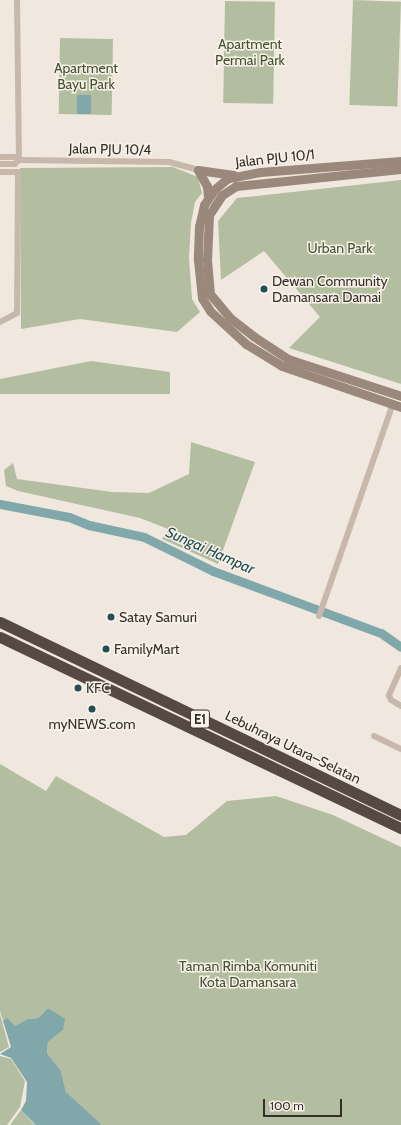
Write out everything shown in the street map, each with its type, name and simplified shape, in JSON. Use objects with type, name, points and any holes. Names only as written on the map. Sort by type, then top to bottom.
[{"type":"highway","name":"Lebuhraya Utara–Selatan","points":[[0,622],[401,815]]},
{"type":"highway","name":"Lebuhraya Utara–Selatan","points":[[0,637],[401,828]]},
{"type":"street","points":[[17,0],[19,160]]},
{"type":"street","name":"Jalan PJU 10/4","points":[[0,157],[19,160],[169,162],[198,170]]},
{"type":"street","name":"Jalan PJU 10/4","points":[[0,164],[15,164],[19,160]]},
{"type":"street","name":"Jalan PJU 10/1","points":[[397,405],[282,366],[242,341],[210,311],[202,298],[200,288],[198,226],[208,197],[221,183],[235,175],[401,160]]},
{"type":"street","points":[[317,167],[334,173],[380,171]]},
{"type":"street","name":"Jalan PJU 10/1","points":[[401,169],[236,186],[222,195],[209,215],[207,260],[210,294],[229,317],[288,359],[401,396]]},
{"type":"street","points":[[198,170],[235,175]]},
{"type":"street","points":[[198,170],[207,186],[208,197]]},
{"type":"street","points":[[0,172],[18,172],[17,313],[0,322]]},
{"type":"street","points":[[198,226],[207,260]]},
{"type":"street","points":[[330,382],[358,382]]},
{"type":"street","points":[[319,616],[397,405]]},
{"type":"street","points":[[401,668],[389,695],[391,700],[401,706]]},
{"type":"street","points":[[374,736],[401,749]]},
{"type":"green space","points":[[353,0],[401,2],[397,107],[349,105]]},
{"type":"green space","name":"Apartment Permai Park","points":[[225,1],[275,2],[273,104],[223,103]]},
{"type":"green space","name":"Apartment Bayu Park","points":[[60,38],[113,39],[112,115],[59,114]]},
{"type":"green space","points":[[173,167],[198,177],[202,193],[195,202],[191,223],[189,258],[192,299],[200,312],[177,332],[80,319],[21,329],[20,168]]},
{"type":"green space","name":"Urban Park","points":[[401,180],[401,384],[289,348],[320,317],[264,251],[221,280],[218,221],[237,198]]},
{"type":"green space","points":[[91,361],[170,372],[170,394],[0,394],[0,379]]},
{"type":"green space","points":[[191,442],[255,462],[218,564],[162,539],[168,529],[140,518],[18,491],[6,486],[4,470],[13,463],[17,479],[112,492],[149,493],[189,474]]},
{"type":"green space","name":"Taman Rimba Komuniti Kota Damansara","points":[[0,764],[46,791],[56,776],[164,837],[186,835],[227,801],[276,796],[333,815],[401,847],[401,1125],[102,1125],[76,1103],[66,1092],[61,1071],[47,1053],[48,1042],[63,1030],[56,1014],[48,1008],[38,1018],[28,1019],[15,1027],[7,1019],[3,1021],[0,1011]]},
{"type":"green space","points":[[0,1014],[9,1047],[0,1052]]},
{"type":"green space","points":[[0,1056],[11,1059],[25,1081],[20,1107],[7,1125],[0,1125]]},
{"type":"green space","points":[[21,1110],[33,1123],[36,1125],[10,1125]]},
{"type":"water","points":[[77,95],[91,95],[91,114],[77,114]]},
{"type":"water","points":[[48,1008],[65,1019],[63,1030],[48,1042],[47,1053],[61,1071],[66,1092],[102,1125],[36,1125],[21,1110],[26,1101],[27,1082],[11,1058],[0,1054],[11,1047],[3,1021],[7,1018],[15,1026],[28,1019],[38,1018]]},
{"type":"waterway","name":"Sungai Hampar","points":[[0,504],[69,517],[89,525],[144,537],[213,571],[381,633],[401,647]]},
{"type":"place","name":"Dewan Community Damansara Damai","points":[[264,289]]},
{"type":"place","name":"Satay Samuri","points":[[111,617]]},
{"type":"place","name":"FamilyMart","points":[[106,649]]},
{"type":"place","name":"KFC","points":[[78,688]]},
{"type":"place","name":"myNEWS.com","points":[[92,709]]}]
